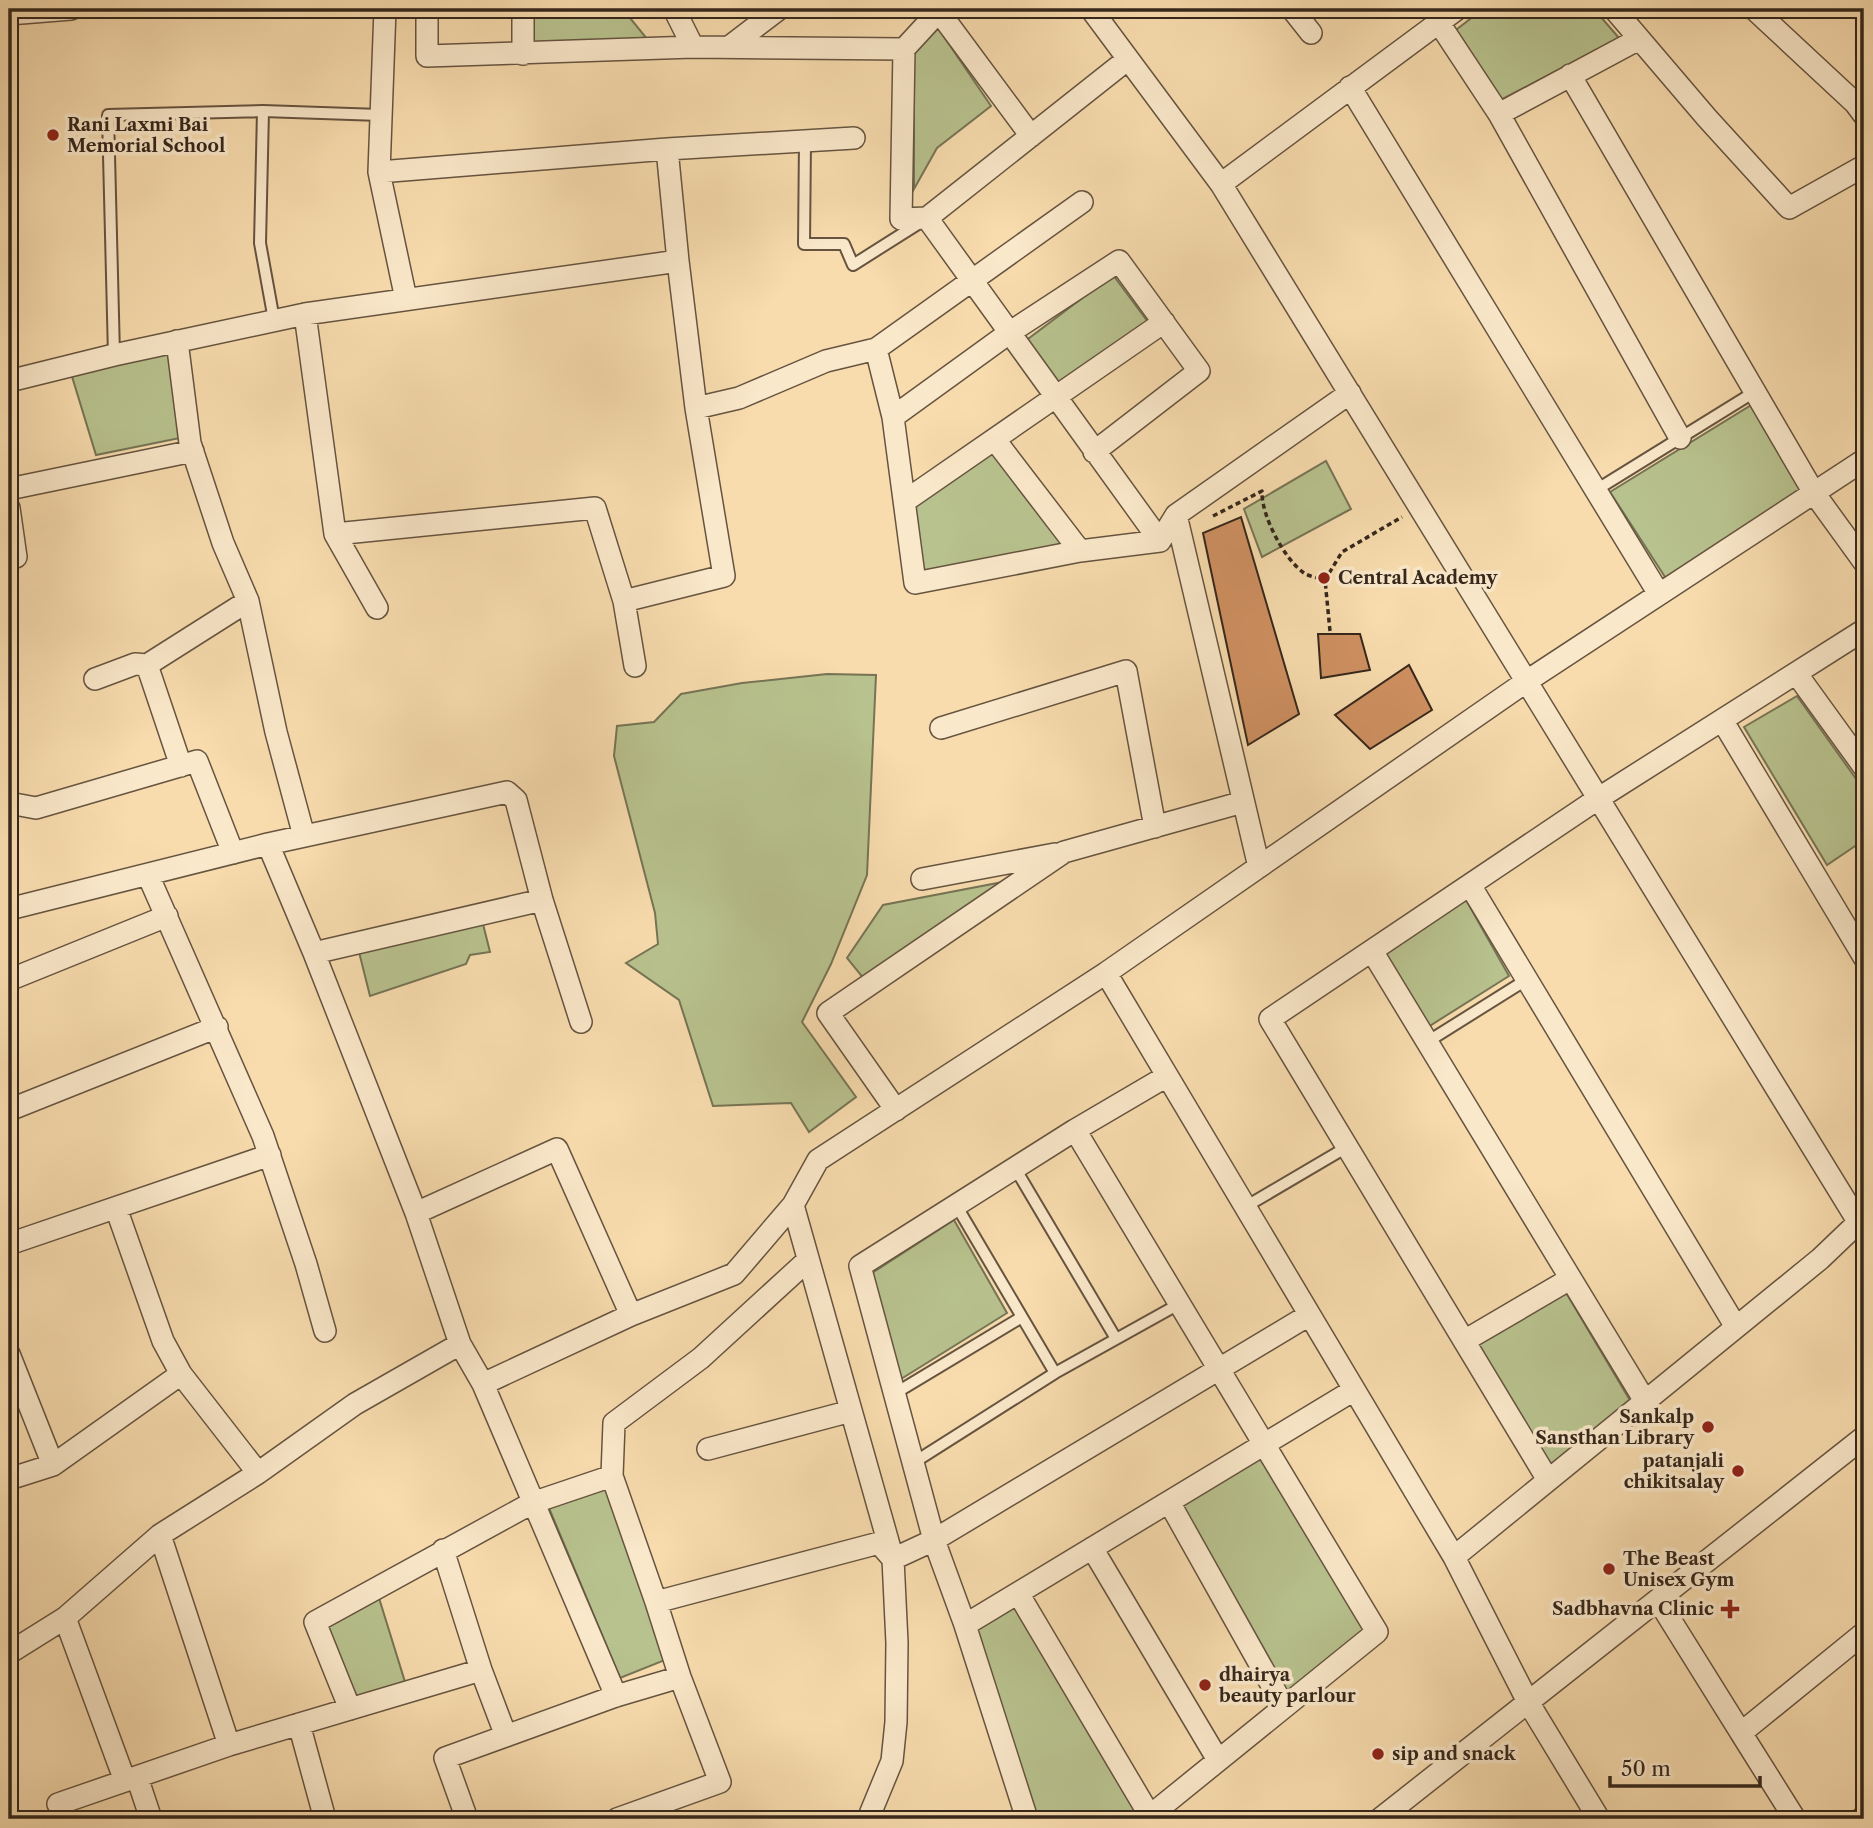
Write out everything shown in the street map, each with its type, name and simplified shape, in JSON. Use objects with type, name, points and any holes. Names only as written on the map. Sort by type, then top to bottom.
[{"type":"street","points":[[9,14],[71,9]]},
{"type":"street","points":[[385,9],[379,172],[406,299]]},
{"type":"street","points":[[427,9],[427,56],[693,47],[904,49]]},
{"type":"street","points":[[523,9],[523,54]]},
{"type":"street","points":[[674,9],[693,47]]},
{"type":"street","points":[[729,47],[779,9]]},
{"type":"street","points":[[1091,9],[1221,184],[1862,1223],[1454,1557]]},
{"type":"street","points":[[1221,184],[1457,9]]},
{"type":"street","points":[[1614,9],[1789,208],[1864,166]]},
{"type":"street","points":[[1754,9],[1855,103],[1864,115]]},
{"type":"street","points":[[1031,136],[938,10],[904,49],[901,219],[927,218],[1031,136],[1128,59]]},
{"type":"street","points":[[1298,10],[1311,33]]},
{"type":"street","points":[[1439,23],[1500,114],[1681,438]]},
{"type":"street","points":[[1500,114],[1639,39]]},
{"type":"street","points":[[1570,75],[1814,492],[1864,562]]},
{"type":"street","points":[[1350,88],[1659,594]]},
{"type":"street","points":[[379,172],[667,149],[854,138]]},
{"type":"street","points":[[624,601],[724,576],[696,408],[667,149]]},
{"type":"street","points":[[696,408],[739,398],[826,360],[876,349],[1082,202]]},
{"type":"street","points":[[927,218],[1160,541]]},
{"type":"street","points":[[9,381],[114,355],[305,314],[678,261]]},
{"type":"street","points":[[893,417],[1009,333],[1119,261],[1199,371],[1094,452]]},
{"type":"street","points":[[305,314],[335,534],[377,608]]},
{"type":"street","points":[[905,501],[1164,322]]},
{"type":"street","points":[[177,341],[193,450],[223,542],[248,601],[276,732],[304,836]]},
{"type":"street","points":[[876,349],[893,417],[915,583],[1080,551],[1160,541]]},
{"type":"street","points":[[1160,541],[1176,515],[1350,393]]},
{"type":"street","points":[[995,440],[1080,551]]},
{"type":"street","points":[[9,489],[193,450]]},
{"type":"street","points":[[483,1384],[631,1315],[734,1274],[793,1205],[818,1160],[1106,973],[1527,681],[1864,460]]},
{"type":"street","points":[[9,508],[16,557],[9,559]]},
{"type":"street","points":[[335,534],[594,509],[624,601],[635,667]]},
{"type":"street","points":[[1176,515],[1259,867]]},
{"type":"street","points":[[95,680],[135,664],[147,665],[248,601]]},
{"type":"street","points":[[1548,1480],[1270,1019],[1599,798],[1864,630]]},
{"type":"street","points":[[147,665],[181,766]]},
{"type":"street","points":[[941,728],[1126,671],[1155,827]]},
{"type":"street","points":[[1796,673],[1864,767]]},
{"type":"street","points":[[1722,720],[1864,957]]},
{"type":"street","points":[[9,803],[36,808],[197,761],[233,853]]},
{"type":"street","points":[[9,909],[268,844],[507,792],[516,800],[542,900],[581,1022]]},
{"type":"street","points":[[922,879],[1064,852],[1243,802]]},
{"type":"street","points":[[268,844],[314,953],[416,1213],[460,1344],[483,1384],[615,1696]]},
{"type":"street","points":[[896,1110],[828,1013],[1064,852]]},
{"type":"street","points":[[148,874],[217,1027],[270,1156],[325,1331]]},
{"type":"street","points":[[1470,885],[1736,1327]]},
{"type":"street","points":[[314,953],[542,900]]},
{"type":"street","points":[[9,980],[167,916]]},
{"type":"street","points":[[1372,951],[1645,1401]]},
{"type":"street","points":[[1106,973],[1454,1557],[1528,1702],[1599,1819]]},
{"type":"street","points":[[9,1110],[217,1027]]},
{"type":"street","points":[[1027,1819],[965,1625],[934,1540],[860,1265],[1074,1130],[1167,1076]]},
{"type":"street","points":[[1018,1593],[1148,1817],[1377,1632],[1074,1130]]},
{"type":"street","points":[[416,1213],[557,1149],[631,1315]]},
{"type":"street","points":[[9,1244],[270,1156]]},
{"type":"street","points":[[793,1205],[893,1559],[897,1643],[895,1735],[892,1761],[868,1819]]},
{"type":"street","points":[[116,1208],[163,1340],[181,1374],[258,1473]]},
{"type":"street","points":[[617,1819],[720,1782],[680,1677],[612,1476],[614,1423],[701,1358],[808,1260]]},
{"type":"street","points":[[1464,1341],[1570,1279]]},
{"type":"street","points":[[893,1559],[934,1540],[1309,1315]]},
{"type":"street","points":[[9,1653],[65,1618],[160,1535],[258,1473],[355,1404],[460,1344]]},
{"type":"street","points":[[9,1354],[53,1465]]},
{"type":"street","points":[[9,1479],[53,1465],[181,1374]]},
{"type":"street","points":[[965,1625],[1354,1390]]},
{"type":"street","points":[[708,1449],[851,1411]]},
{"type":"street","points":[[1380,1819],[1864,1437]]},
{"type":"street","points":[[350,1709],[315,1622],[532,1503],[612,1476]]},
{"type":"street","points":[[1169,1502],[1284,1707]]},
{"type":"street","points":[[160,1535],[229,1745]]},
{"type":"street","points":[[656,1602],[879,1544],[893,1559]]},
{"type":"street","points":[[1093,1548],[1218,1760]]},
{"type":"street","points":[[443,1550],[481,1670],[506,1736]]},
{"type":"street","points":[[1658,1600],[1795,1819]]},
{"type":"street","points":[[65,1618],[131,1779],[151,1819]]},
{"type":"street","points":[[1741,1733],[1864,1633]]},
{"type":"street","points":[[58,1804],[229,1745],[481,1670]]},
{"type":"street","points":[[467,1819],[445,1758],[615,1696],[680,1677]]},
{"type":"street","points":[[299,1724],[325,1819]]},
{"type":"lane","points":[[114,355],[108,115],[263,111],[380,115]]},
{"type":"lane","points":[[263,111],[260,243],[274,320]]},
{"type":"lane","points":[[805,141],[804,244],[844,244],[853,265],[927,218]]},
{"type":"lane","points":[[1596,490],[1756,391]]},
{"type":"lane","points":[[1427,1042],[1526,981]]},
{"type":"lane","points":[[1245,1207],[1348,1147]]},
{"type":"lane","points":[[1014,1168],[1115,1337]]},
{"type":"lane","points":[[956,1205],[1055,1373]]},
{"type":"lane","points":[[913,1463],[1115,1337],[1179,1304]]},
{"type":"lane","points":[[894,1394],[1022,1317]]},
{"type":"path","points":[[1213,516],[1262,491],[1268,521],[1284,551],[1305,574],[1325,580]]},
{"type":"path","points":[[1330,631],[1325,580],[1342,552],[1410,512]]},
{"type":"green space","points":[[530,9],[644,9],[630,18],[648,40],[531,44]]},
{"type":"green space","points":[[1483,9],[1594,9],[1619,38],[1493,104],[1452,33]]},
{"type":"green space","points":[[936,25],[991,106],[937,148],[914,189],[914,53]]},
{"type":"green space","points":[[1113,275],[1148,322],[1060,386],[1024,342]]},
{"type":"green space","points":[[173,348],[180,438],[96,455],[70,370]]},
{"type":"green space","points":[[1753,404],[1804,488],[1667,580],[1610,492]]},
{"type":"green space","points":[[996,450],[1066,543],[920,576],[911,505]]},
{"type":"green space","points":[[1326,461],[1351,509],[1262,557],[1244,509]]},
{"type":"green space","points":[[827,674],[876,675],[867,875],[831,964],[802,1022],[856,1097],[809,1132],[791,1103],[713,1106],[679,1000],[626,963],[658,944],[655,913],[614,756],[617,726],[654,722],[681,694],[742,683]]},
{"type":"green space","points":[[1797,696],[1864,790],[1864,840],[1827,865],[1744,727]]},
{"type":"green space","points":[[1013,880],[864,979],[847,958],[883,905]]},
{"type":"green space","points":[[1466,900],[1509,976],[1428,1027],[1382,954]]},
{"type":"green space","points":[[482,920],[490,952],[470,955],[466,964],[370,996],[358,948]]},
{"type":"green space","points":[[954,1220],[1007,1313],[901,1379],[872,1273]]},
{"type":"green space","points":[[1565,1291],[1631,1402],[1552,1469],[1477,1345]]},
{"type":"green space","points":[[1260,1455],[1365,1629],[1286,1693],[1173,1508]]},
{"type":"green space","points":[[609,1487],[670,1658],[620,1678],[549,1508]]},
{"type":"green space","points":[[379,1598],[405,1682],[355,1700],[324,1622]]},
{"type":"green space","points":[[1015,1602],[1140,1812],[1131,1819],[1033,1819],[968,1624]]},
{"type":"building","points":[[1241,517],[1299,714],[1248,745],[1203,533]]},
{"type":"building","points":[[1318,634],[1360,634],[1370,670],[1321,678]]},
{"type":"building","points":[[1409,665],[1432,710],[1370,749],[1335,715]]},
{"type":"place","name":"Rani Laxmi Bai Memorial School","points":[[53,135]]},
{"type":"place","name":"Central Academy","points":[[1324,578]]},
{"type":"place","name":"Sankalp Sansthan Library","points":[[1708,1427]]},
{"type":"place","name":"patanjali chikitsalay","points":[[1738,1471]]},
{"type":"place","name":"The Beast Unisex Gym","points":[[1609,1569]]},
{"type":"place","name":"Sadbhavna Clinic","points":[[1730,1609]]},
{"type":"place","name":"dhairya beauty parlour","points":[[1205,1685]]},
{"type":"place","name":"sip and snack","points":[[1378,1754]]}]
